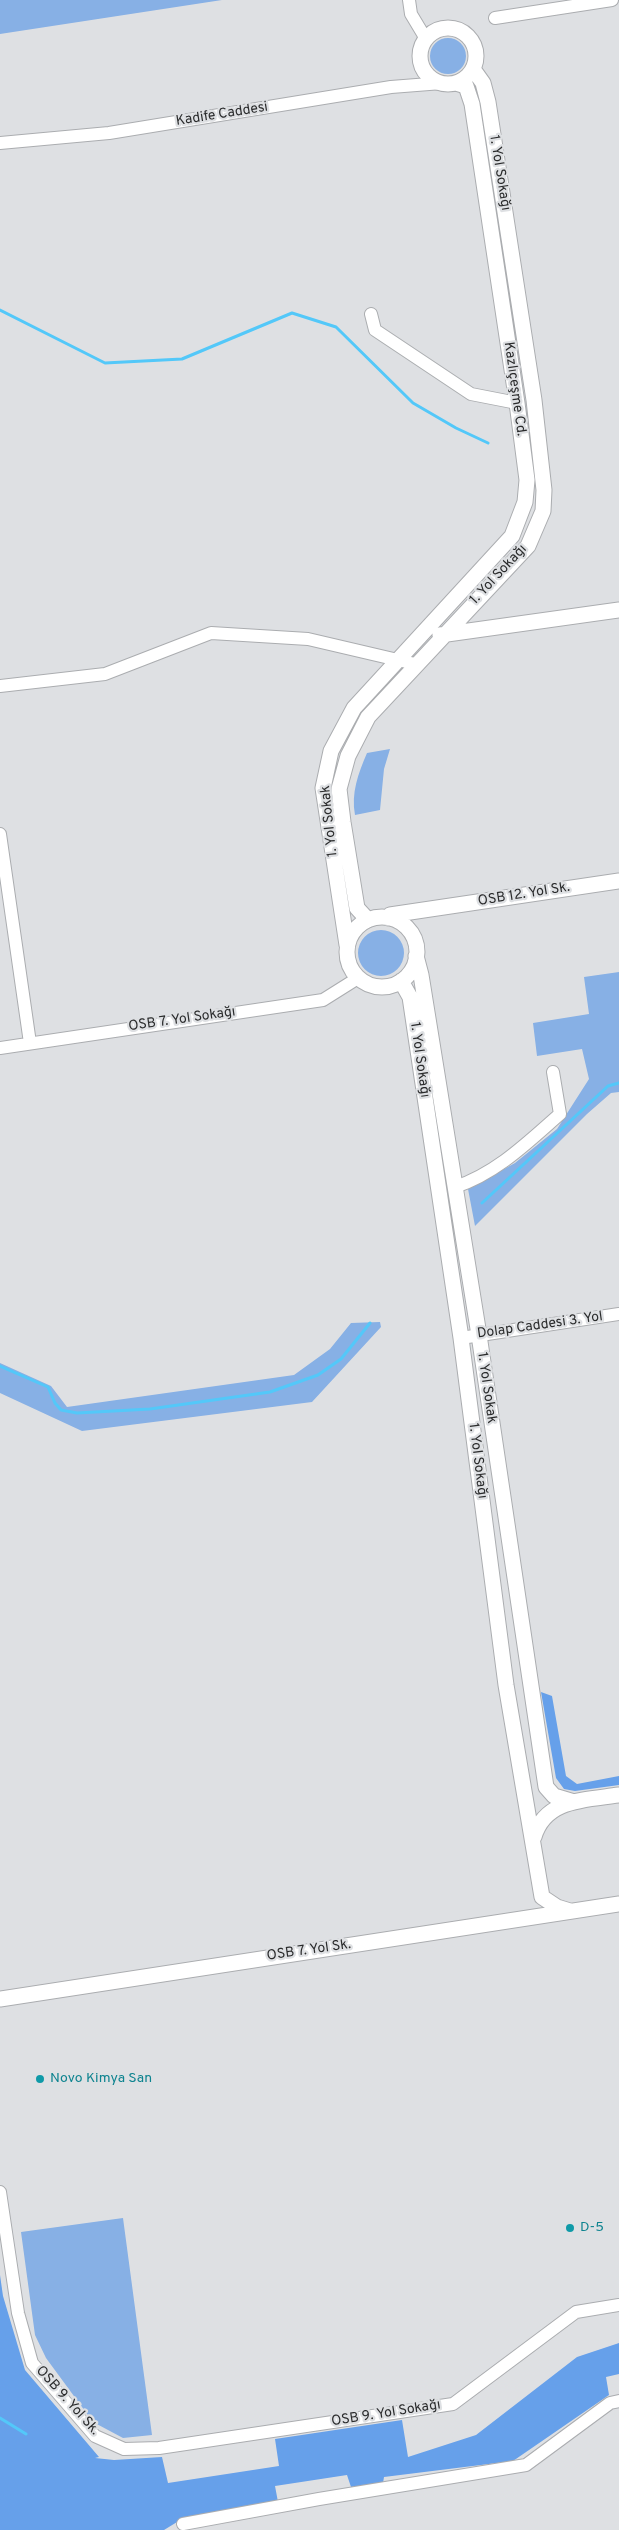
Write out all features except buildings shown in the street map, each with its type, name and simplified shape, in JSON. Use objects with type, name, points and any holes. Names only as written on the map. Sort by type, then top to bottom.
[{"type":"street","points":[[409,0],[411,14],[426,39]]},
{"type":"street","points":[[495,18],[612,0]]},
{"type":"street","points":[[441,29],[459,30],[467,35],[476,51],[473,69],[466,78],[449,83],[433,79],[422,65],[422,47],[426,39],[441,29]]},
{"type":"street","name":"1. Yol Sokağı","points":[[368,920],[356,908],[350,880],[339,789],[348,756],[368,717],[415,664],[528,546],[543,510],[544,490],[534,400],[488,102],[483,83],[473,69]]},
{"type":"street","name":"Kadife Caddesi","points":[[1,143],[109,133],[391,87],[449,83]]},
{"type":"street","name":"Kazlıçeşme Cd.","points":[[398,659],[512,536],[525,502],[527,480],[472,104],[466,86],[449,83]]},
{"type":"street","points":[[371,314],[375,330],[471,394],[517,403]]},
{"type":"street","points":[[423,632],[443,636],[619,610]]},
{"type":"street","points":[[0,686],[104,674],[211,633],[308,639],[415,664]]},
{"type":"street","name":"1. Yol Sokak","points":[[347,946],[323,788],[331,751],[354,708],[398,659]]},
{"type":"street","points":[[0,834],[30,1043]]},
{"type":"street","name":"OSB 12. Yol Sk.","points":[[388,918],[390,915],[619,881]]},
{"type":"street","points":[[409,931],[429,910]]},
{"type":"street","points":[[388,918],[396,921],[409,931],[414,938],[416,956],[408,974],[401,981],[391,986],[379,987],[368,984],[358,978],[351,968],[347,957],[347,946],[351,935],[358,926],[368,920],[388,918]]},
{"type":"street","name":"1. Yol Sokak","points":[[416,956],[421,975],[479,1335],[546,1787],[554,1796],[574,1802]]},
{"type":"street","name":"OSB 7. Yol Sokağı","points":[[0,1048],[323,1000],[358,978]]},
{"type":"street","name":"1. Yol Sokağı","points":[[401,981],[410,997],[461,1338],[506,1685],[534,1839],[542,1897]]},
{"type":"street","points":[[455,1186],[467,1183],[512,1157],[560,1114],[554,1072]]},
{"type":"street","name":"Dolap Caddesi 3. Yol","points":[[461,1338],[619,1314]]},
{"type":"street","points":[[534,1839],[538,1824],[549,1811],[574,1802],[619,1795]]},
{"type":"street","points":[[527,1918],[534,1912],[542,1897],[557,1907],[570,1911]]},
{"type":"street","name":"OSB 7. Yol Sk.","points":[[0,1999],[619,1904]]},
{"type":"street","name":"OSB 9. Yol Sk.","points":[[0,2192],[18,2313],[32,2363],[95,2436],[124,2449]]},
{"type":"street","name":"OSB 9. Yol Sokağı","points":[[124,2449],[159,2448],[453,2404],[576,2312],[619,2305]]},
{"type":"street","points":[[183,2524],[526,2465],[610,2403],[619,2401]]},
{"type":"shaded area","points":[[0,0],[222,0],[0,34]]},
{"type":"shaded area","points":[[448,38],[461,43],[466,56],[461,69],[448,74],[435,69],[430,56],[435,43]]},
{"type":"shaded area","points":[[390,749],[384,769],[380,810],[355,815],[354,799],[356,784],[367,753]]},
{"type":"shaded area","points":[[376,930],[386,930],[400,940],[404,953],[400,966],[394,972],[386,976],[376,976],[362,966],[358,958],[358,948],[368,934]]},
{"type":"shaded area","points":[[619,972],[619,1092],[611,1093],[587,1114],[475,1226],[468,1189],[515,1163],[557,1129],[589,1079],[582,1049],[537,1056],[533,1023],[589,1014],[584,977]]},
{"type":"shaded area","points":[[380,1322],[381,1327],[312,1402],[82,1431],[0,1393],[0,1363],[51,1386],[67,1407],[294,1375],[330,1349],[351,1323]]},
{"type":"shaded area","points":[[541,1692],[552,1696],[566,1776],[577,1784],[619,1776],[619,1785],[575,1791],[564,1789],[556,1778]]},
{"type":"shaded area","points":[[123,2218],[152,2435],[123,2438],[93,2422],[46,2358],[35,2335],[21,2232]]},
{"type":"shaded area","points":[[0,2275],[3,2296],[25,2370],[99,2457],[95,2458],[114,2460],[162,2457],[168,2483],[279,2466],[275,2439],[402,2420],[408,2457],[476,2435],[577,2357],[619,2343],[619,2374],[606,2377],[609,2395],[513,2461],[384,2477],[383,2483],[351,2487],[347,2475],[275,2486],[278,2502],[182,2519],[164,2530],[0,2530]]},
{"type":"waterway","points":[[0,310],[105,363],[182,359],[292,313],[336,327],[413,403],[456,428],[488,443]]},
{"type":"waterway","points":[[482,1203],[608,1086],[619,1083]]},
{"type":"waterway","points":[[0,1366],[48,1387],[55,1403],[61,1410],[77,1413],[150,1409],[270,1392],[318,1375],[341,1359],[370,1323]]},
{"type":"waterway","points":[[0,2418],[26,2434]]},
{"type":"place","name":"Novo Kimya San","points":[[40,2079]]},
{"type":"place","name":"D-5","points":[[570,2228]]}]
